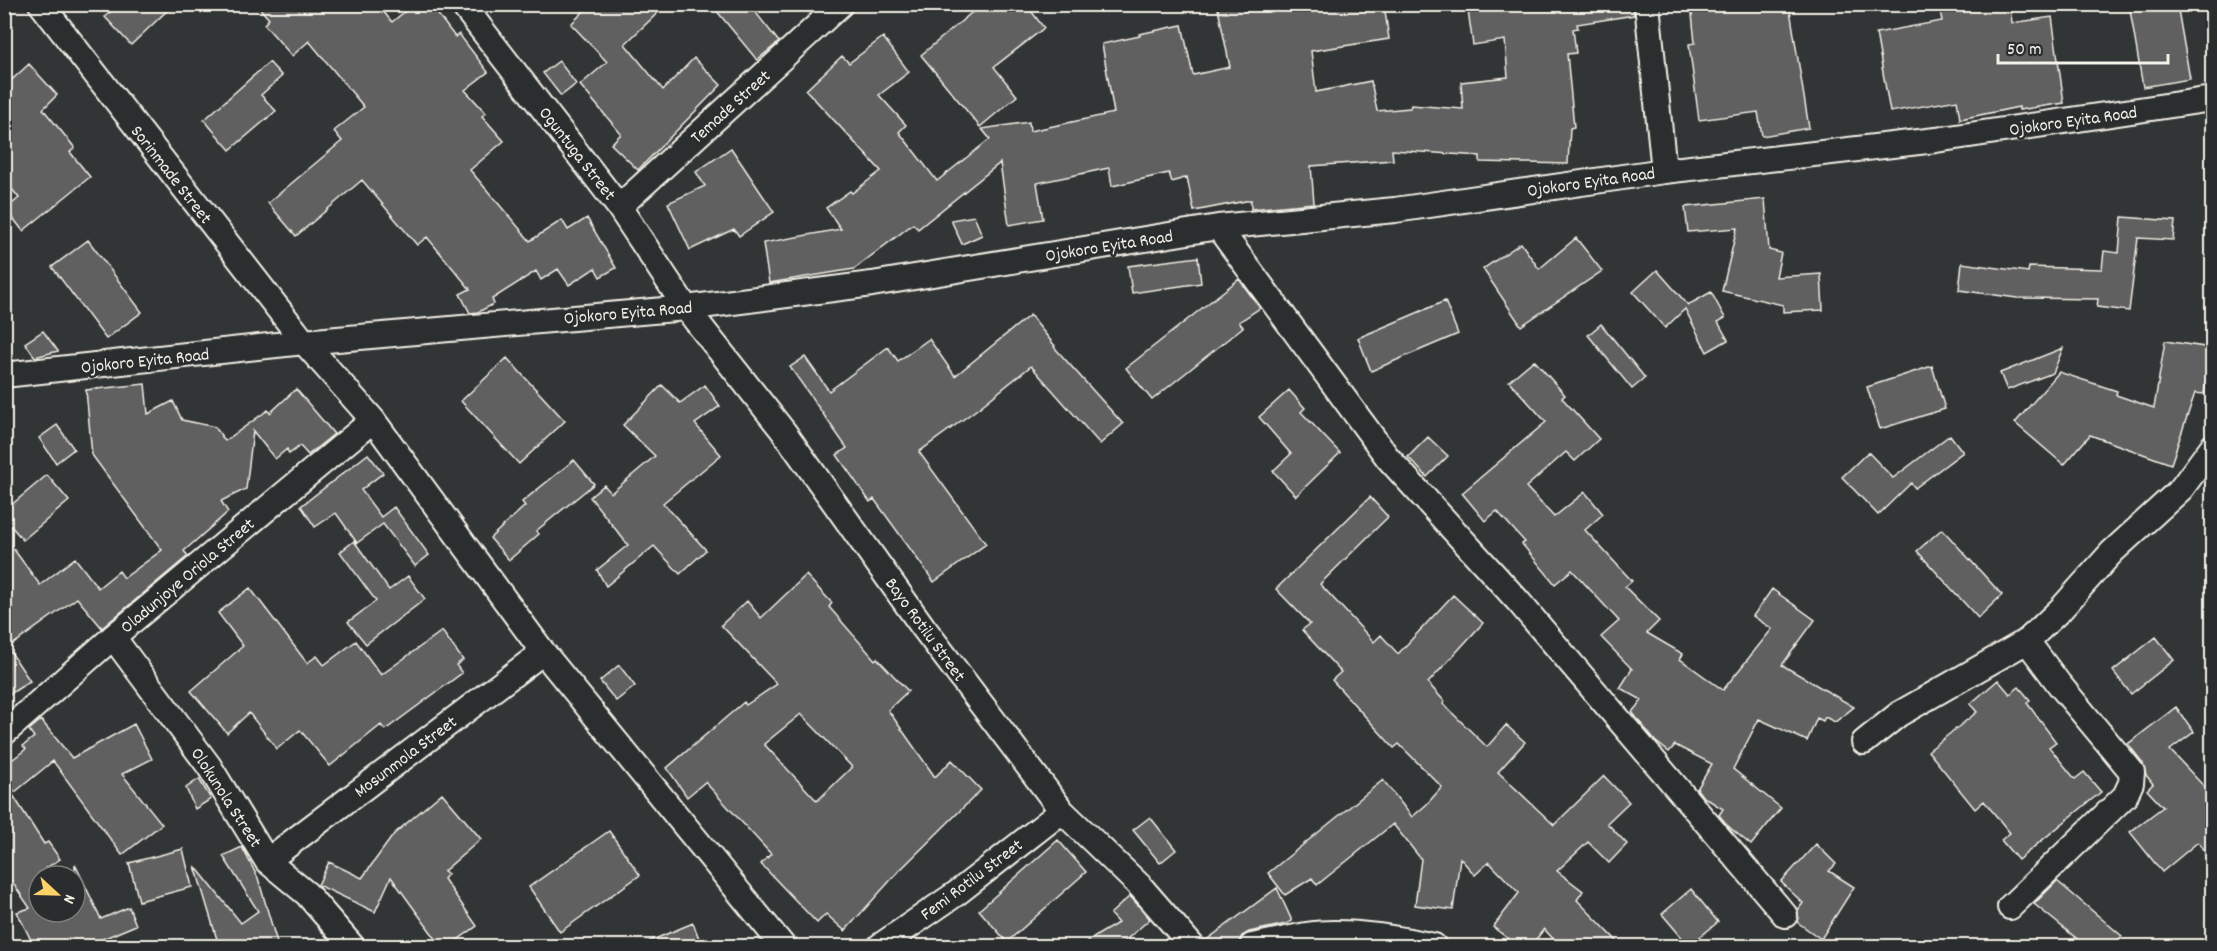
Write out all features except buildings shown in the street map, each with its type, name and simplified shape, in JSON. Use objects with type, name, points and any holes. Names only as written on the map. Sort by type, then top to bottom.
[{"type":"street","name":"Sorinmade Street","points":[[41,4],[304,342],[373,420],[543,652],[783,946]]},
{"type":"street","name":"Oguntuga Street","points":[[462,4],[619,207],[686,308]]},
{"type":"street","name":"Temade Street","points":[[619,207],[841,4]]},
{"type":"street","points":[[1647,4],[1664,171]]},
{"type":"street","name":"Ojokoro Eyita Road","points":[[4,375],[304,342],[686,308],[872,284],[1218,227],[1395,210],[1664,171],[1936,140],[2212,99]]},
{"type":"street","points":[[1218,227],[1388,458],[1518,601],[1785,915]]},
{"type":"street","name":"Bayo Rotilu Street","points":[[686,308],[784,432],[923,627],[1062,811],[1140,886],[1187,941]]},
{"type":"street","name":"Oladunjoye Oriola Street","points":[[4,734],[113,637],[373,420]]},
{"type":"street","points":[[1864,742],[1899,714],[2027,641],[2061,609],[2112,552],[2181,489],[2212,447]]},
{"type":"street","name":"Olokunola Street","points":[[113,637],[209,766],[267,861],[307,894],[352,946]]},
{"type":"street","points":[[2010,907],[2125,796],[2131,783],[2132,772],[2059,684],[2027,641]]},
{"type":"street","name":"Mosunmola Street","points":[[267,861],[543,652]]},
{"type":"street","name":"Femi Rotilu Street","points":[[880,946],[957,893],[1062,811]]},
{"type":"street","points":[[1252,946],[1307,935],[1332,934],[1381,936],[1434,946]]}]
